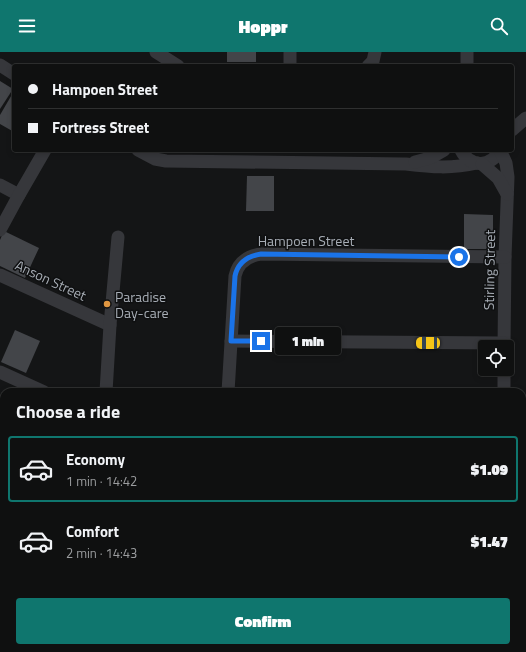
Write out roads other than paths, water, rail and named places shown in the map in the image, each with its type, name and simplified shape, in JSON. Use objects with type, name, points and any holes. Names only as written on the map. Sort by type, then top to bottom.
[{"type":"street","points":[[156,52],[175,64]]},
{"type":"street","points":[[290,52],[290,64]]},
{"type":"street","points":[[370,64],[374,61],[376,52]]},
{"type":"street","points":[[467,52],[467,64]]},
{"type":"street","points":[[0,65],[12,73]]},
{"type":"street","points":[[514,120],[526,117]]},
{"type":"street","points":[[514,128],[526,117]]},
{"type":"street","points":[[0,230],[44,152]]},
{"type":"street","points":[[142,152],[155,159],[166,162],[288,156],[443,168],[487,163],[495,158],[499,152]]},
{"type":"street","points":[[406,164],[423,161],[440,152]]},
{"type":"street","points":[[462,152],[467,159],[479,164],[498,178],[507,194]]},
{"type":"street","name":"Stirling Street","points":[[501,152],[506,163],[508,177],[504,340]]},
{"type":"street","points":[[0,185],[19,194]]},
{"type":"street","points":[[106,388],[118,237]]},
{"type":"street","name":"Hampoen Street","points":[[228,388],[236,270],[244,260],[254,255],[505,257]]},
{"type":"street","name":"Anson Street","points":[[0,275],[110,325]]},
{"type":"street","points":[[231,341],[478,345]]},
{"type":"street","points":[[0,372],[35,388]]},
{"type":"street","points":[[504,376],[504,388]]},
{"type":"place","name":"Paradise Day-care","points":[[107,304]]}]
